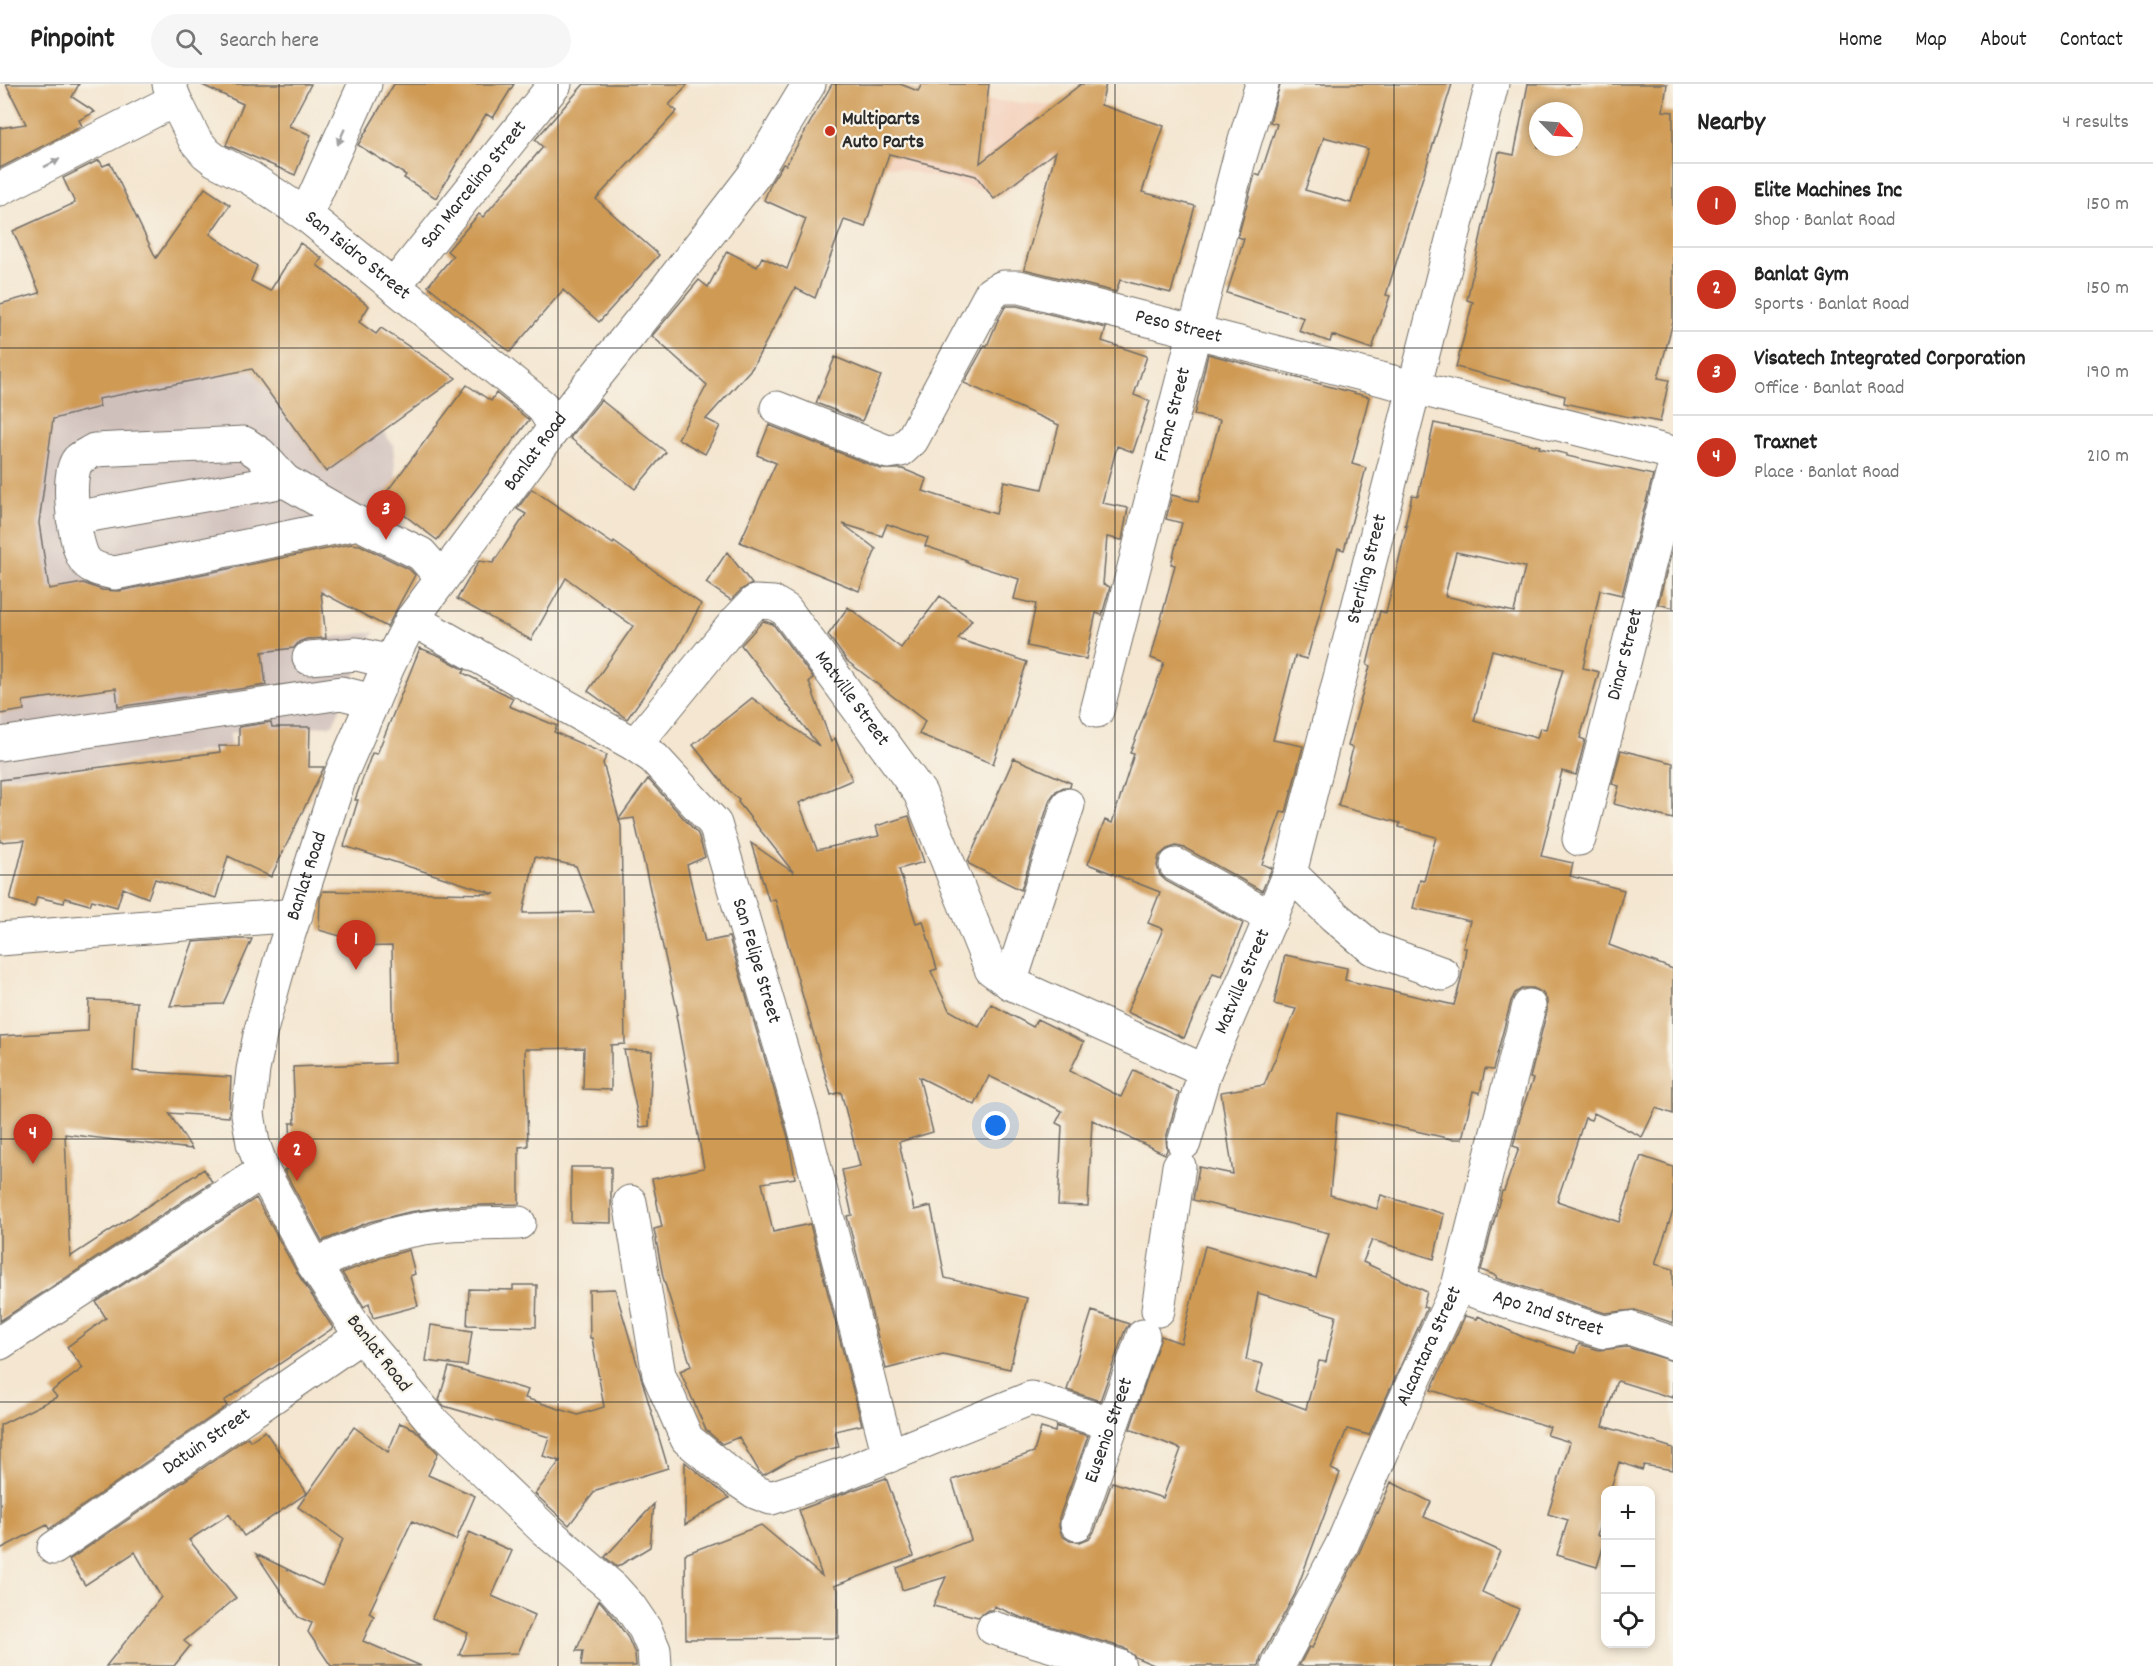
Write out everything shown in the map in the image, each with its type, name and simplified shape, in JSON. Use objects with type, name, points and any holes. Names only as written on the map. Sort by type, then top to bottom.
[{"type":"street","points":[[306,215],[365,84]]},
{"type":"street","name":"San Marcelino Street","points":[[394,286],[555,84]]},
{"type":"street","name":"Banlat Road","points":[[655,1666],[654,1650],[645,1629],[630,1607],[613,1588],[545,1530],[434,1423],[362,1336],[314,1265],[263,1171],[253,1143],[248,1114],[253,1070],[264,1019],[281,957],[341,774],[412,618],[555,427],[754,175],[809,84]]},
{"type":"street","name":"Franc Street","points":[[1097,711],[1239,160],[1262,84]]},
{"type":"street","name":"Sterling Street","points":[[1282,894],[1492,84]]},
{"type":"street","points":[[0,189],[172,92]]},
{"type":"street","name":"San Isidro Street","points":[[172,92],[195,140],[206,153],[250,178],[306,215],[543,405],[555,427]]},
{"type":"street","name":"Peso Street","points":[[777,408],[888,452],[901,450],[912,440],[991,293],[1003,287],[1019,287],[1673,453]]},
{"type":"street","points":[[358,523],[115,573],[99,571],[83,559],[73,518],[72,472],[78,459],[94,450],[244,443],[260,454],[285,481],[358,523],[421,554],[442,578]]},
{"type":"street","name":"Dinar Street","points":[[1579,839],[1673,471]]},
{"type":"street","points":[[73,518],[285,481]]},
{"type":"street","name":"Matville Street","points":[[635,745],[734,624],[755,602],[774,603],[786,610],[920,793],[991,969],[1010,983],[1205,1071]]},
{"type":"street","name":"San Felipe Street","points":[[412,618],[635,745],[654,758],[715,824],[803,1122],[889,1456]]},
{"type":"street","points":[[309,658],[357,654],[390,662]]},
{"type":"street","points":[[0,744],[341,693],[373,701]]},
{"type":"street","points":[[1010,983],[1068,805]]},
{"type":"street","points":[[1176,865],[1282,894],[1334,916],[1372,948],[1443,974]]},
{"type":"street","name":"Matville Street","points":[[1182,1154],[1205,1071],[1282,894]]},
{"type":"street","points":[[0,939],[62,932],[296,915]]},
{"type":"street","name":"Alcantara Street","points":[[1278,1666],[1342,1545],[1399,1413],[1458,1286],[1529,1006]]},
{"type":"street","name":"Eusenio Street","points":[[1077,1524],[1111,1424],[1150,1323],[1182,1154]]},
{"type":"street","points":[[0,1343],[263,1171]]},
{"type":"street","points":[[630,1202],[659,1375],[687,1439],[755,1492],[771,1498],[841,1475],[1031,1398],[1111,1424]]},
{"type":"street","points":[[314,1265],[380,1238],[414,1229],[448,1225],[519,1223]]},
{"type":"street","name":"Apo 2nd Street","points":[[1458,1286],[1604,1332],[1629,1328],[1673,1343]]},
{"type":"street","name":"Datuin Street","points":[[54,1548],[362,1336]]},
{"type":"street","points":[[993,1628],[1119,1666]]},
{"type":"shaded area","points":[[921,85],[951,98],[1113,109],[1003,195],[800,143],[914,99]]},
{"type":"shaded area","points":[[285,297],[393,445],[401,524],[431,543],[402,584],[309,598],[315,640],[374,632],[333,725],[230,733],[230,748],[0,778],[0,394]]},
{"type":"building","points":[[6,84],[79,84],[72,97],[95,112],[79,120],[82,126],[0,168],[0,128],[26,124]]},
{"type":"building","points":[[200,84],[311,84],[289,126],[311,135],[295,175],[226,145],[243,104]]},
{"type":"building","points":[[394,84],[514,84],[493,118],[486,114],[436,198],[404,178],[406,175],[358,145]]},
{"type":"building","points":[[584,84],[688,84],[669,105],[677,111],[596,199],[659,255],[599,322],[563,290],[510,352],[428,286],[453,256],[447,251],[479,214],[483,217],[543,147],[535,140]]},
{"type":"building","points":[[832,84],[900,84],[918,91],[922,84],[989,84],[980,163],[1081,84],[1106,84],[1101,105],[1164,126],[1142,192],[1195,206],[1171,293],[1120,280],[1116,292],[1024,269],[1056,151],[994,199],[976,176],[889,154],[865,227],[844,220],[815,298],[795,288],[752,368],[706,419],[720,426],[705,454],[678,439],[707,385],[652,336],[699,280],[708,287],[727,251],[757,267],[762,257],[787,269],[806,219],[764,200],[772,181],[783,164],[786,165]]},
{"type":"building","points":[[1280,84],[1452,84],[1386,295],[1390,296],[1372,349],[1332,335],[1330,342],[1299,331],[1304,318],[1227,293],[1244,239],[1238,237],[1255,174],[1260,176],[1277,124],[1270,122]],"holes":[[[1324,137],[1368,149],[1351,203],[1305,190]]]},
{"type":"building","points":[[1528,84],[1667,84],[1663,111],[1673,112],[1673,322],[1658,378],[1669,380],[1660,422],[1564,403],[1565,396],[1456,367],[1473,302],[1467,300],[1499,152],[1514,155]]},
{"type":"building","points":[[99,160],[103,166],[110,163],[156,258],[205,188],[230,205],[210,234],[257,266],[251,281],[270,291],[300,243],[322,258],[317,265],[369,306],[359,322],[376,334],[381,328],[456,378],[326,472],[252,369],[98,399],[100,407],[53,419],[39,523],[49,589],[83,583],[102,590],[119,591],[351,544],[360,545],[409,569],[415,575],[387,627],[321,592],[326,638],[307,639],[299,642],[294,648],[262,652],[266,685],[118,707],[116,688],[23,701],[24,710],[0,714],[0,304],[40,293],[13,231],[75,203],[63,178]]},
{"type":"building","points":[[1007,306],[1017,306],[1106,328],[1102,341],[1147,356],[1134,395],[1150,401],[1133,452],[1117,446],[1102,503],[1128,508],[1122,540],[1107,537],[1103,584],[1110,587],[1102,615],[1096,613],[1086,659],[1027,646],[1036,604],[1014,599],[1019,579],[965,562],[967,560],[925,546],[928,538],[887,524],[882,536],[843,524],[876,549],[859,591],[740,542],[776,463],[757,455],[769,425],[881,469],[903,469],[927,479],[923,491],[996,514],[1004,481],[1042,489],[1059,425],[964,383],[985,345],[987,346]]},
{"type":"building","points":[[1208,354],[1369,397],[1352,464],[1366,468],[1344,550],[1338,548],[1307,659],[1295,656],[1273,740],[1303,746],[1286,813],[1281,812],[1262,864],[1272,868],[1262,891],[1185,848],[1176,846],[1167,849],[1159,856],[1157,866],[1160,875],[1166,881],[1243,923],[1222,976],[1213,973],[1184,1038],[1127,1012],[1163,929],[1148,923],[1160,892],[1088,864],[1105,820],[1112,823],[1134,754],[1130,753],[1164,663],[1151,658],[1175,565],[1171,564],[1182,523],[1166,519],[1172,495],[1198,502],[1220,420],[1194,415]]},
{"type":"building","points":[[835,357],[881,376],[862,421],[816,403]]},
{"type":"building","points":[[467,385],[491,401],[496,393],[529,420],[437,540],[382,498]]},
{"type":"building","points":[[601,400],[666,452],[635,489],[570,438]]},
{"type":"building","points":[[1434,423],[1540,446],[1539,448],[1567,454],[1567,456],[1653,475],[1622,595],[1600,590],[1583,668],[1599,672],[1580,738],[1585,740],[1576,775],[1562,771],[1541,856],[1573,863],[1570,876],[1624,890],[1609,945],[1673,969],[1673,1114],[1656,1108],[1642,1137],[1594,1113],[1591,1120],[1585,1118],[1557,1201],[1619,1222],[1641,1156],[1673,1167],[1673,1211],[1655,1264],[1673,1269],[1673,1323],[1635,1310],[1605,1313],[1496,1278],[1497,1276],[1481,1270],[1502,1191],[1504,1191],[1519,1148],[1513,1146],[1533,1079],[1530,1078],[1547,1011],[1547,1000],[1542,992],[1533,988],[1523,988],[1515,993],[1511,1001],[1493,1070],[1485,1069],[1480,1093],[1473,1091],[1462,1139],[1451,1139],[1337,1113],[1330,1195],[1377,1209],[1381,1195],[1444,1214],[1434,1259],[1372,1240],[1363,1262],[1427,1292],[1423,1307],[1427,1308],[1369,1435],[1347,1429],[1331,1469],[1340,1473],[1295,1594],[1261,1657],[1259,1666],[1156,1666],[1135,1657],[1124,1648],[1020,1617],[994,1606],[993,1610],[988,1610],[978,1617],[933,1606],[946,1577],[902,1590],[897,1568],[971,1540],[952,1480],[1034,1452],[1041,1428],[1055,1432],[1056,1426],[1088,1436],[1059,1518],[1062,1536],[1070,1541],[1080,1542],[1090,1538],[1112,1482],[1163,1498],[1181,1449],[1130,1429],[1161,1336],[1181,1343],[1205,1246],[1316,1278],[1329,1233],[1193,1200],[1199,1167],[1233,1174],[1221,1092],[1264,1085],[1296,1009],[1274,1004],[1285,955],[1347,968],[1345,980],[1454,1005],[1461,980],[1466,948],[1463,948],[1470,921],[1413,908],[1420,880],[1424,881],[1436,837],[1399,827],[1400,823],[1338,806],[1353,748],[1348,746],[1370,666],[1367,665],[1380,611],[1386,613],[1412,495],[1418,496]],"holes":[[[1456,552],[1525,567],[1514,612],[1445,596]],[[1492,650],[1563,669],[1546,729],[1540,728],[1537,738],[1474,721]],[[1258,1293],[1336,1316],[1326,1362],[1319,1361],[1306,1409],[1256,1391],[1263,1364],[1246,1360]]]},
{"type":"building","points":[[532,489],[613,544],[614,542],[701,604],[677,649],[627,719],[588,691],[633,626],[566,578],[531,640],[457,599],[479,561],[493,563],[526,514],[517,509]]},
{"type":"building","points":[[1673,547],[1673,608],[1658,604]]},
{"type":"building","points":[[727,552],[752,584],[742,589],[731,600],[706,583]]},
{"type":"building","points":[[940,596],[972,620],[958,639],[1027,662],[993,764],[919,734],[925,721],[847,661],[828,635],[848,607],[901,648]]},
{"type":"building","points":[[763,621],[773,624],[813,678],[809,682],[831,742],[835,738],[852,780],[799,803],[817,850],[879,836],[876,826],[909,816],[924,862],[899,869],[916,923],[923,921],[937,969],[931,971],[949,1010],[979,1027],[991,1004],[1033,1027],[1037,1019],[1084,1042],[1070,1071],[1121,1097],[1134,1070],[1179,1093],[1166,1138],[1165,1154],[1092,1120],[1088,1206],[1058,1205],[1062,1126],[1056,1123],[1062,1111],[989,1076],[975,1105],[919,1077],[933,1132],[899,1142],[914,1210],[931,1206],[945,1278],[1027,1298],[1010,1369],[943,1354],[886,1369],[847,1216],[852,1215],[842,1170],[860,1166],[841,1092],[831,1095],[775,899],[769,901],[751,843],[794,873],[738,802],[739,799],[731,793],[693,745],[752,698],[819,746],[741,645]]},
{"type":"building","points":[[420,648],[440,656],[465,670],[463,673],[513,698],[509,706],[557,726],[554,732],[607,755],[603,763],[619,819],[648,779],[698,834],[705,857],[687,865],[705,942],[729,937],[788,1137],[795,1178],[762,1183],[773,1232],[810,1224],[862,1425],[835,1431],[839,1447],[795,1457],[764,1475],[760,1473],[739,1437],[722,1444],[706,1430],[680,1371],[691,1366],[663,1277],[654,1229],[662,1227],[652,1179],[704,1168],[676,1015],[678,1014],[634,818],[619,820],[621,826],[625,1044],[611,1045],[611,1090],[583,1089],[584,1048],[525,1049],[528,1146],[519,1147],[519,1204],[451,1206],[409,1212],[369,1222],[322,1241],[284,1170],[292,1166],[290,1123],[295,1123],[293,1067],[394,1063],[392,946],[350,947],[351,939],[319,930],[320,899],[323,891],[495,894],[344,846],[358,800],[355,800],[372,753],[377,754]],"holes":[[[535,857],[576,866],[594,912],[523,913]]]},
{"type":"building","points":[[271,722],[272,727],[310,727],[309,767],[324,767],[271,877],[228,856],[216,898],[155,879],[148,898],[123,888],[117,907],[92,900],[90,905],[65,898],[64,903],[37,897],[34,907],[10,900],[25,840],[0,842],[0,780],[220,752],[219,746],[239,746],[239,727]]},
{"type":"building","points":[[1621,750],[1673,763],[1673,819],[1614,804],[1619,786],[1612,784]]},
{"type":"building","points":[[1014,758],[1071,783],[1070,787],[1056,791],[1050,799],[1021,890],[969,864],[968,861]]},
{"type":"building","points":[[252,939],[223,1004],[170,1006],[193,942]]},
{"type":"building","points":[[89,1000],[137,1002],[133,1071],[231,1077],[229,1117],[169,1113],[192,1149],[65,1134],[70,1257],[204,1169],[212,1182],[0,1321],[0,1036],[88,1031]]},
{"type":"building","points":[[624,1050],[652,1051],[649,1126],[640,1127]]},
{"type":"building","points":[[571,1167],[611,1167],[611,1223],[571,1222]]},
{"type":"building","points":[[256,1198],[298,1274],[333,1328],[224,1401],[227,1406],[49,1529],[47,1525],[0,1549],[0,1425],[57,1397],[52,1391],[83,1368],[67,1347],[106,1318],[96,1302]]},
{"type":"building","points":[[409,1250],[415,1274],[410,1276],[418,1306],[373,1318],[369,1303],[364,1307],[342,1273]]},
{"type":"building","points":[[513,1285],[537,1285],[536,1327],[467,1325],[469,1289],[513,1290]]},
{"type":"building","points":[[615,1289],[668,1468],[596,1490],[569,1525],[535,1494],[560,1461],[543,1456],[549,1437],[444,1406],[439,1400],[449,1367],[528,1390],[525,1398],[578,1415],[604,1407],[592,1338],[590,1338],[589,1290]]},
{"type":"building","points":[[1092,1311],[1129,1324],[1100,1401],[1067,1390]]},
{"type":"building","points":[[1465,1316],[1477,1319],[1478,1316],[1525,1338],[1575,1353],[1579,1344],[1599,1350],[1627,1347],[1673,1361],[1673,1398],[1618,1381],[1603,1426],[1673,1448],[1673,1470],[1644,1465],[1642,1470],[1619,1462],[1612,1486],[1601,1486],[1601,1520],[1597,1535],[1601,1536],[1601,1554],[1597,1567],[1557,1555],[1568,1520],[1548,1514],[1570,1442],[1547,1435],[1550,1427],[1431,1390]]},
{"type":"building","points":[[431,1325],[472,1331],[467,1366],[426,1361]]},
{"type":"building","points":[[400,1423],[414,1429],[438,1453],[428,1475],[475,1496],[456,1540],[412,1521],[369,1613],[374,1616],[363,1641],[421,1666],[331,1666],[308,1632],[312,1623],[298,1617],[256,1554],[322,1586],[343,1539],[298,1507],[354,1427],[388,1452]]},
{"type":"building","points":[[265,1431],[307,1493],[244,1536],[229,1514],[189,1540],[236,1598],[184,1641],[190,1646],[174,1666],[106,1666],[161,1597],[135,1552],[85,1585],[69,1560],[248,1437],[250,1441]]},
{"type":"building","points":[[685,1462],[729,1498],[685,1525]]},
{"type":"building","points":[[886,1478],[914,1556],[834,1586],[838,1589],[838,1638],[686,1639],[685,1554],[761,1525],[822,1576],[799,1510]]},
{"type":"building","points":[[1391,1482],[1431,1502],[1424,1517],[1500,1551],[1482,1592],[1519,1609],[1492,1666],[1299,1666],[1309,1647],[1312,1648]]},
{"type":"building","points":[[654,1504],[650,1547],[617,1567],[605,1557]]},
{"type":"building","points":[[469,1532],[512,1551],[492,1596],[535,1615],[518,1653],[459,1655],[468,1633],[432,1618]]},
{"type":"building","points":[[599,1600],[628,1638],[635,1654],[636,1666],[581,1666],[583,1651],[576,1651]]},
{"type":"place","name":"Multiparts Auto Parts","points":[[830,131]]},
{"type":"place","name":"Visatech Integrated Corporation","points":[[386,540]]},
{"type":"place","name":"Elite Machines Inc","points":[[356,970]]},
{"type":"place","name":"Traxnet","points":[[33,1164]]},
{"type":"place","name":"Banlat Gym","points":[[297,1181]]}]
